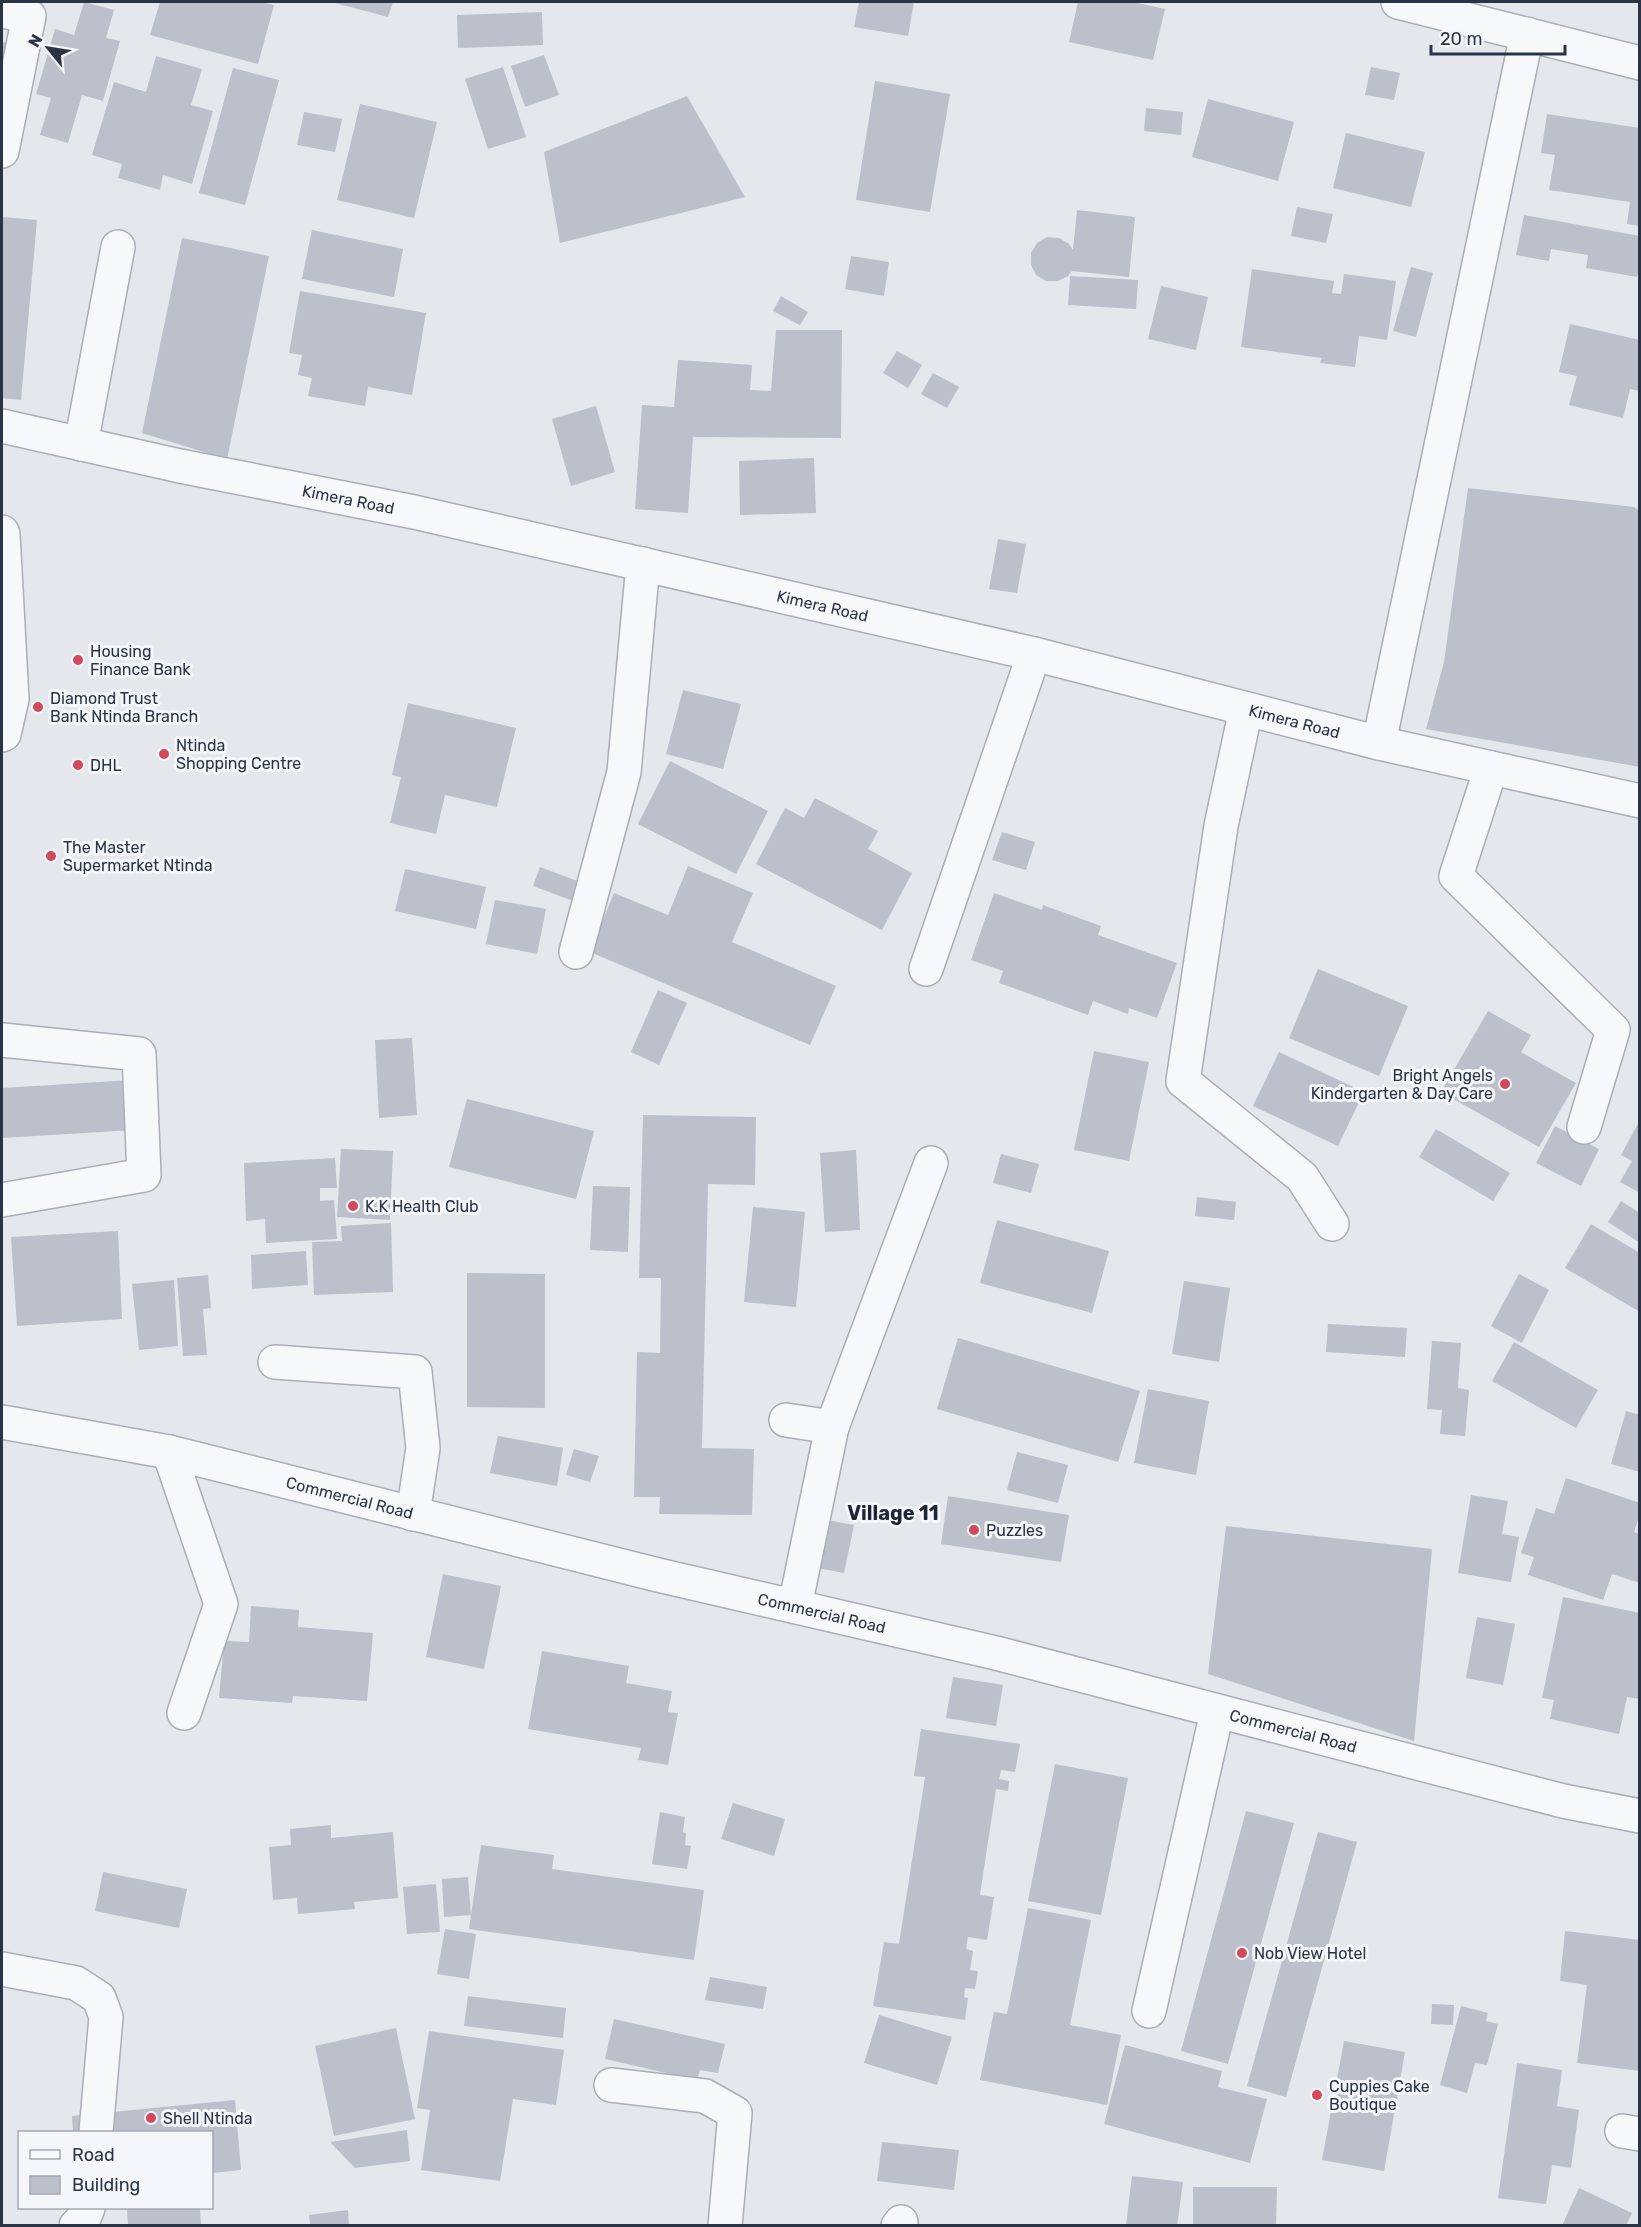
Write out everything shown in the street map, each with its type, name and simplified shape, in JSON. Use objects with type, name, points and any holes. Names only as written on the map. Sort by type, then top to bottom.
[{"type":"street","points":[[1398,2],[1640,63]]},
{"type":"street","points":[[2,11],[29,16],[2,151]]},
{"type":"street","points":[[1379,743],[1527,34]]},
{"type":"street","points":[[81,444],[118,247]]},
{"type":"street","name":"Kimera Road","points":[[2,426],[180,466],[414,512],[643,564],[1034,654],[1379,743],[1640,801]]},
{"type":"street","points":[[2,532],[12,699],[2,735]]},
{"type":"street","points":[[576,952],[624,772],[643,564]]},
{"type":"street","points":[[926,969],[1034,654]]},
{"type":"street","points":[[1246,709],[1221,826],[1183,1081],[1302,1177],[1332,1224]]},
{"type":"street","points":[[1491,768],[1456,876],[1613,1030],[1584,1127]]},
{"type":"street","points":[[2,1040],[139,1054],[144,1175],[2,1200]]},
{"type":"street","points":[[795,1606],[832,1427],[931,1163]]},
{"type":"street","points":[[275,1362],[415,1372],[423,1448],[413,1514]]},
{"type":"street","points":[[786,1420],[832,1427]]},
{"type":"street","name":"Commercial Road","points":[[2,1422],[170,1452],[658,1575],[996,1653],[1217,1713],[1563,1801],[1640,1816]]},
{"type":"street","points":[[170,1452],[221,1604],[184,1713]]},
{"type":"street","points":[[1149,2011],[1217,1713]]},
{"type":"street","points":[[2,1969],[76,1983],[99,1998],[106,2016],[96,2131]]},
{"type":"street","points":[[611,2085],[705,2096],[735,2113],[725,2226]]},
{"type":"street","points":[[76,2226],[84,2218],[88,2209]]},
{"type":"building","points":[[84,2],[114,10],[106,38],[120,41],[103,101],[82,95],[68,143],[40,135],[51,98],[36,94],[55,29],[74,35]]},
{"type":"building","points":[[160,2],[260,2],[274,5],[258,64],[150,35]]},
{"type":"building","points":[[331,2],[393,2],[388,17]]},
{"type":"building","points":[[859,2],[914,2],[908,36],[854,27]]},
{"type":"building","points":[[1078,2],[1133,2],[1165,9],[1153,60],[1069,42]]},
{"type":"building","points":[[542,12],[543,45],[458,48],[457,15]]},
{"type":"building","points":[[2,42],[8,43],[2,72]]},
{"type":"building","points":[[544,55],[559,95],[525,107],[511,66]]},
{"type":"building","points":[[156,56],[202,69],[191,105],[213,111],[192,184],[163,175],[160,190],[118,178],[122,164],[92,155],[114,82],[146,92]]},
{"type":"building","points":[[503,67],[526,137],[488,149],[465,79]]},
{"type":"building","points":[[1371,67],[1400,73],[1394,100],[1365,95]]},
{"type":"building","points":[[233,68],[279,80],[245,205],[199,193]]},
{"type":"building","points":[[875,81],[950,94],[930,212],[856,200]]},
{"type":"building","points":[[687,96],[745,197],[560,243],[544,152]]},
{"type":"building","points":[[1208,99],[1294,122],[1278,181],[1192,157]]},
{"type":"building","points":[[360,104],[437,122],[414,218],[337,200]]},
{"type":"building","points":[[1146,108],[1183,112],[1181,135],[1144,131]]},
{"type":"building","points":[[304,112],[342,119],[335,152],[297,145]]},
{"type":"building","points":[[1547,114],[1640,128],[1640,226],[1627,224],[1630,202],[1549,190],[1555,155],[1541,153]]},
{"type":"building","points":[[1346,133],[1425,152],[1411,207],[1333,188]]},
{"type":"building","points":[[1297,207],[1333,214],[1326,243],[1291,236]]},
{"type":"building","points":[[1077,210],[1135,217],[1129,277],[1072,271],[1058,281],[1046,281],[1036,275],[1031,265],[1031,253],[1037,243],[1047,237],[1059,238],[1069,244],[1073,250]]},
{"type":"building","points":[[1524,215],[1640,236],[1640,262],[1637,277],[1586,268],[1588,255],[1551,249],[1549,261],[1516,255]]},
{"type":"building","points":[[3,217],[37,220],[21,400],[2,398]]},
{"type":"building","points":[[312,230],[403,249],[394,297],[302,279]]},
{"type":"building","points":[[182,238],[269,256],[227,459],[142,433]]},
{"type":"building","points":[[851,256],[889,262],[884,296],[845,289]]},
{"type":"building","points":[[1411,267],[1433,273],[1416,337],[1393,331]]},
{"type":"building","points":[[1252,269],[1334,281],[1332,293],[1341,294],[1344,274],[1396,281],[1387,340],[1359,336],[1355,367],[1320,363],[1322,358],[1241,347]]},
{"type":"building","points":[[1070,276],[1138,280],[1136,309],[1068,305]]},
{"type":"building","points":[[1161,286],[1208,297],[1196,350],[1148,339]]},
{"type":"building","points":[[300,291],[426,313],[412,395],[368,387],[365,406],[308,396],[312,378],[298,375],[302,355],[289,353]]},
{"type":"building","points":[[781,296],[808,312],[800,325],[773,311]]},
{"type":"building","points":[[1570,324],[1640,340],[1640,391],[1630,389],[1623,418],[1569,405],[1577,376],[1559,372]]},
{"type":"building","points":[[776,330],[842,330],[841,438],[693,437],[688,513],[635,509],[642,405],[674,407],[678,360],[752,365],[750,390],[771,391]]},
{"type":"building","points":[[897,351],[922,365],[908,388],[883,373]]},
{"type":"building","points":[[933,373],[959,387],[947,408],[921,394]]},
{"type":"building","points":[[596,406],[615,472],[571,486],[552,419]]},
{"type":"building","points":[[814,458],[816,513],[740,515],[739,461]]},
{"type":"building","points":[[1468,488],[1634,507],[1640,511],[1640,767],[1426,729],[1444,662]]},
{"type":"building","points":[[998,539],[1026,544],[1017,593],[989,589]]},
{"type":"building","points":[[683,690],[741,704],[723,769],[666,754]]},
{"type":"building","points":[[408,703],[516,728],[497,807],[445,795],[436,834],[390,823],[401,777],[392,775]]},
{"type":"building","points":[[670,761],[768,811],[736,874],[638,824]]},
{"type":"building","points":[[815,798],[878,831],[868,849],[912,873],[882,930],[756,864],[785,808],[804,818]]},
{"type":"building","points":[[1002,832],[1035,842],[1026,870],[992,860]]},
{"type":"building","points":[[688,866],[753,893],[732,942],[836,986],[810,1045],[590,952],[614,893],[668,915]]},
{"type":"building","points":[[540,867],[580,882],[573,901],[533,886]]},
{"type":"building","points":[[405,869],[486,887],[476,929],[395,911]]},
{"type":"building","points":[[994,893],[1042,910],[1043,905],[1101,926],[1098,935],[1177,963],[1157,1018],[1129,1008],[1128,1014],[1093,1001],[1088,1015],[999,983],[1003,971],[971,960]]},
{"type":"building","points":[[495,900],[546,909],[537,954],[486,944]]},
{"type":"building","points":[[1318,969],[1408,1006],[1379,1076],[1289,1038]]},
{"type":"building","points":[[658,990],[687,1003],[659,1065],[631,1052]]},
{"type":"building","points":[[1488,1011],[1531,1035],[1521,1052],[1576,1083],[1539,1147],[1441,1092]]},
{"type":"building","points":[[412,1038],[417,1115],[379,1118],[375,1040]]},
{"type":"building","points":[[1094,1051],[1149,1062],[1129,1161],[1074,1150]]},
{"type":"building","points":[[1279,1052],[1364,1092],[1338,1146],[1253,1106]]},
{"type":"building","points":[[148,1079],[151,1129],[2,1138],[2,1088]]},
{"type":"building","points":[[467,1099],[594,1131],[576,1199],[449,1167]]},
{"type":"building","points":[[643,1115],[756,1117],[755,1185],[708,1184],[702,1448],[754,1449],[752,1515],[659,1514],[660,1497],[634,1497],[637,1352],[660,1353],[661,1278],[639,1278]]},
{"type":"building","points":[[1640,1120],[1640,1193],[1620,1182],[1632,1161],[1621,1155]]},
{"type":"building","points":[[1555,1126],[1599,1149],[1581,1186],[1536,1163]]},
{"type":"building","points":[[1436,1129],[1510,1173],[1493,1201],[1419,1157]]},
{"type":"building","points":[[341,1149],[393,1151],[390,1220],[337,1217]]},
{"type":"building","points":[[856,1150],[860,1230],[825,1232],[820,1153]]},
{"type":"building","points":[[1001,1154],[1039,1164],[1031,1193],[993,1183]]},
{"type":"building","points":[[335,1158],[337,1188],[320,1188],[320,1201],[334,1200],[337,1239],[266,1243],[265,1219],[246,1221],[244,1163]]},
{"type":"building","points":[[593,1186],[630,1187],[628,1252],[590,1250]]},
{"type":"building","points":[[1197,1197],[1236,1202],[1234,1220],[1195,1216]]},
{"type":"building","points":[[1621,1201],[1640,1213],[1640,1243],[1608,1222]]},
{"type":"building","points":[[753,1207],[805,1212],[796,1307],[744,1302]]},
{"type":"building","points":[[997,1220],[1109,1251],[1092,1313],[980,1283]]},
{"type":"building","points":[[391,1223],[393,1292],[314,1295],[312,1242],[342,1241],[341,1226]]},
{"type":"building","points":[[1591,1224],[1640,1253],[1640,1312],[1565,1268]]},
{"type":"building","points":[[118,1231],[122,1319],[17,1326],[11,1237]]},
{"type":"building","points":[[306,1251],[308,1285],[252,1289],[251,1255]]},
{"type":"building","points":[[467,1273],[545,1274],[545,1408],[467,1407]]},
{"type":"building","points":[[1519,1274],[1549,1290],[1522,1343],[1491,1326]]},
{"type":"building","points":[[208,1275],[211,1308],[203,1309],[207,1355],[183,1356],[177,1278]]},
{"type":"building","points":[[174,1280],[178,1346],[139,1350],[132,1284]]},
{"type":"building","points":[[1184,1281],[1230,1288],[1219,1362],[1172,1354]]},
{"type":"building","points":[[1328,1324],[1407,1328],[1405,1357],[1326,1352]]},
{"type":"building","points":[[958,1338],[1140,1391],[1118,1462],[937,1409]]},
{"type":"building","points":[[1432,1341],[1461,1343],[1458,1388],[1469,1390],[1465,1436],[1440,1434],[1442,1410],[1427,1409]]},
{"type":"building","points":[[1514,1342],[1598,1390],[1576,1428],[1492,1381]]},
{"type":"building","points":[[1148,1389],[1209,1401],[1196,1475],[1134,1463]]},
{"type":"building","points":[[1626,1411],[1640,1415],[1640,1472],[1611,1464]]},
{"type":"building","points":[[498,1436],[563,1448],[557,1486],[490,1473]]},
{"type":"building","points":[[574,1449],[599,1456],[590,1482],[566,1475]]},
{"type":"building","points":[[1017,1452],[1068,1465],[1058,1503],[1007,1490]]},
{"type":"building","points":[[1566,1478],[1640,1503],[1640,1514],[1634,1532],[1640,1534],[1640,1583],[1612,1574],[1603,1600],[1528,1575],[1534,1557],[1521,1553],[1536,1508],[1554,1514]]},
{"type":"building","points":[[1471,1495],[1508,1501],[1502,1534],[1519,1537],[1511,1582],[1458,1573]]},
{"type":"building","points":[[948,1496],[1069,1515],[1061,1562],[941,1544]]},
{"type":"building","points":[[827,1520],[854,1525],[844,1573],[817,1568]]},
{"type":"building","points":[[1226,1526],[1432,1549],[1414,1741],[1208,1674]]},
{"type":"building","points":[[443,1574],[501,1586],[484,1669],[426,1657]]},
{"type":"building","points":[[1563,1597],[1640,1613],[1640,1699],[1627,1697],[1619,1734],[1550,1719],[1554,1700],[1542,1698]]},
{"type":"building","points":[[251,1606],[299,1610],[298,1627],[373,1633],[367,1701],[293,1696],[292,1703],[219,1698],[224,1641],[249,1642]]},
{"type":"building","points":[[1477,1617],[1515,1624],[1503,1685],[1466,1678]]},
{"type":"building","points":[[542,1651],[629,1666],[626,1683],[672,1691],[668,1712],[678,1713],[668,1765],[638,1760],[641,1748],[528,1729]]},
{"type":"building","points":[[953,1677],[1003,1685],[996,1726],[946,1718]]},
{"type":"building","points":[[921,1729],[1020,1744],[1015,1772],[1001,1770],[999,1779],[1009,1781],[1008,1791],[996,1789],[980,1895],[994,1897],[987,1940],[968,1937],[966,1949],[973,1951],[970,1970],[978,1971],[975,1989],[965,1988],[964,1997],[968,1998],[965,2020],[873,2006],[884,1942],[899,1944],[925,1777],[914,1776]]},
{"type":"building","points":[[1055,1764],[1128,1778],[1101,1915],[1028,1901]]},
{"type":"building","points":[[733,1803],[785,1819],[774,1856],[721,1839]]},
{"type":"building","points":[[1246,1811],[1294,1823],[1228,2064],[1181,2051]]},
{"type":"building","points":[[660,1812],[685,1817],[683,1832],[686,1833],[685,1845],[691,1846],[687,1869],[652,1864]]},
{"type":"building","points":[[331,1825],[331,1838],[393,1832],[398,1898],[354,1902],[355,1909],[298,1914],[297,1898],[273,1900],[269,1847],[291,1845],[290,1829]]},
{"type":"building","points":[[1318,1832],[1357,1842],[1286,2097],[1247,2086]]},
{"type":"building","points":[[481,1845],[554,1855],[552,1869],[704,1890],[694,1960],[469,1929]]},
{"type":"building","points":[[103,1872],[187,1889],[179,1928],[95,1911]]},
{"type":"building","points":[[468,1877],[471,1915],[444,1917],[442,1879]]},
{"type":"building","points":[[436,1884],[440,1932],[407,1934],[403,1887]]},
{"type":"building","points":[[1028,1908],[1091,1920],[1070,2025],[1121,2035],[1107,2105],[980,2080],[994,2012],[1007,2014]]},
{"type":"building","points":[[445,1929],[476,1934],[469,1979],[437,1974]]},
{"type":"building","points":[[1565,1931],[1640,1940],[1640,2071],[1577,2063],[1587,1985],[1560,1981]]},
{"type":"building","points":[[710,1977],[767,1987],[763,2009],[705,2000]]},
{"type":"building","points":[[468,1996],[566,2008],[563,2038],[464,2026]]},
{"type":"building","points":[[1432,2004],[1454,2005],[1453,2025],[1431,2024]]},
{"type":"building","points":[[1461,2006],[1488,2013],[1486,2021],[1498,2024],[1487,2065],[1475,2063],[1467,2093],[1440,2085]]},
{"type":"building","points":[[879,2015],[952,2037],[937,2085],[864,2063]]},
{"type":"building","points":[[614,2019],[725,2044],[718,2073],[700,2070],[697,2080],[605,2059]]},
{"type":"building","points":[[396,2028],[415,2119],[334,2136],[315,2046]]},
{"type":"building","points":[[429,2031],[564,2050],[556,2105],[513,2099],[500,2181],[421,2170],[430,2110],[417,2108]]},
{"type":"building","points":[[1344,2041],[1405,2052],[1384,2171],[1322,2160]]},
{"type":"building","points":[[1125,2045],[1222,2071],[1218,2087],[1267,2099],[1250,2163],[1104,2124]]},
{"type":"building","points":[[1517,2063],[1562,2070],[1557,2106],[1579,2110],[1571,2168],[1552,2165],[1546,2204],[1498,2198]]},
{"type":"building","points":[[235,2100],[241,2170],[213,2173],[213,2131],[73,2131],[72,2116]]},
{"type":"building","points":[[407,2130],[410,2161],[355,2168],[330,2142]]},
{"type":"building","points":[[882,2142],[959,2150],[954,2190],[877,2181]]},
{"type":"building","points":[[1132,2176],[1183,2182],[1177,2226],[1126,2226]]},
{"type":"building","points":[[1193,2187],[1277,2187],[1276,2226],[1193,2226]]},
{"type":"building","points":[[1579,2188],[1632,2213],[1626,2226],[1562,2226]]},
{"type":"building","points":[[127,2209],[200,2209],[201,2226],[128,2226]]},
{"type":"building","points":[[348,2210],[349,2226],[310,2226],[309,2215]]},
{"type":"place","name":"Housing Finance Bank","points":[[78,660]]},
{"type":"place","name":"Diamond Trust Bank Ntinda Branch","points":[[38,707]]},
{"type":"place","name":"Ntinda Shopping Centre","points":[[164,754]]},
{"type":"place","name":"DHL","points":[[78,765]]},
{"type":"place","name":"The Master Supermarket Ntinda","points":[[51,856]]},
{"type":"place","name":"Bright Angels Kindergarten & Day Care","points":[[1505,1084]]},
{"type":"place","name":"K.K Health Club","points":[[353,1206]]},
{"type":"place","name":"Puzzles","points":[[974,1530]]},
{"type":"place","name":"Nob View Hotel","points":[[1242,1953]]},
{"type":"place","name":"Cuppies Cake Boutique","points":[[1317,2095]]},
{"type":"place","name":"Shell Ntinda","points":[[151,2118]]},
{"type":"district","name":"Village 11","points":[[893,1513]]}]
